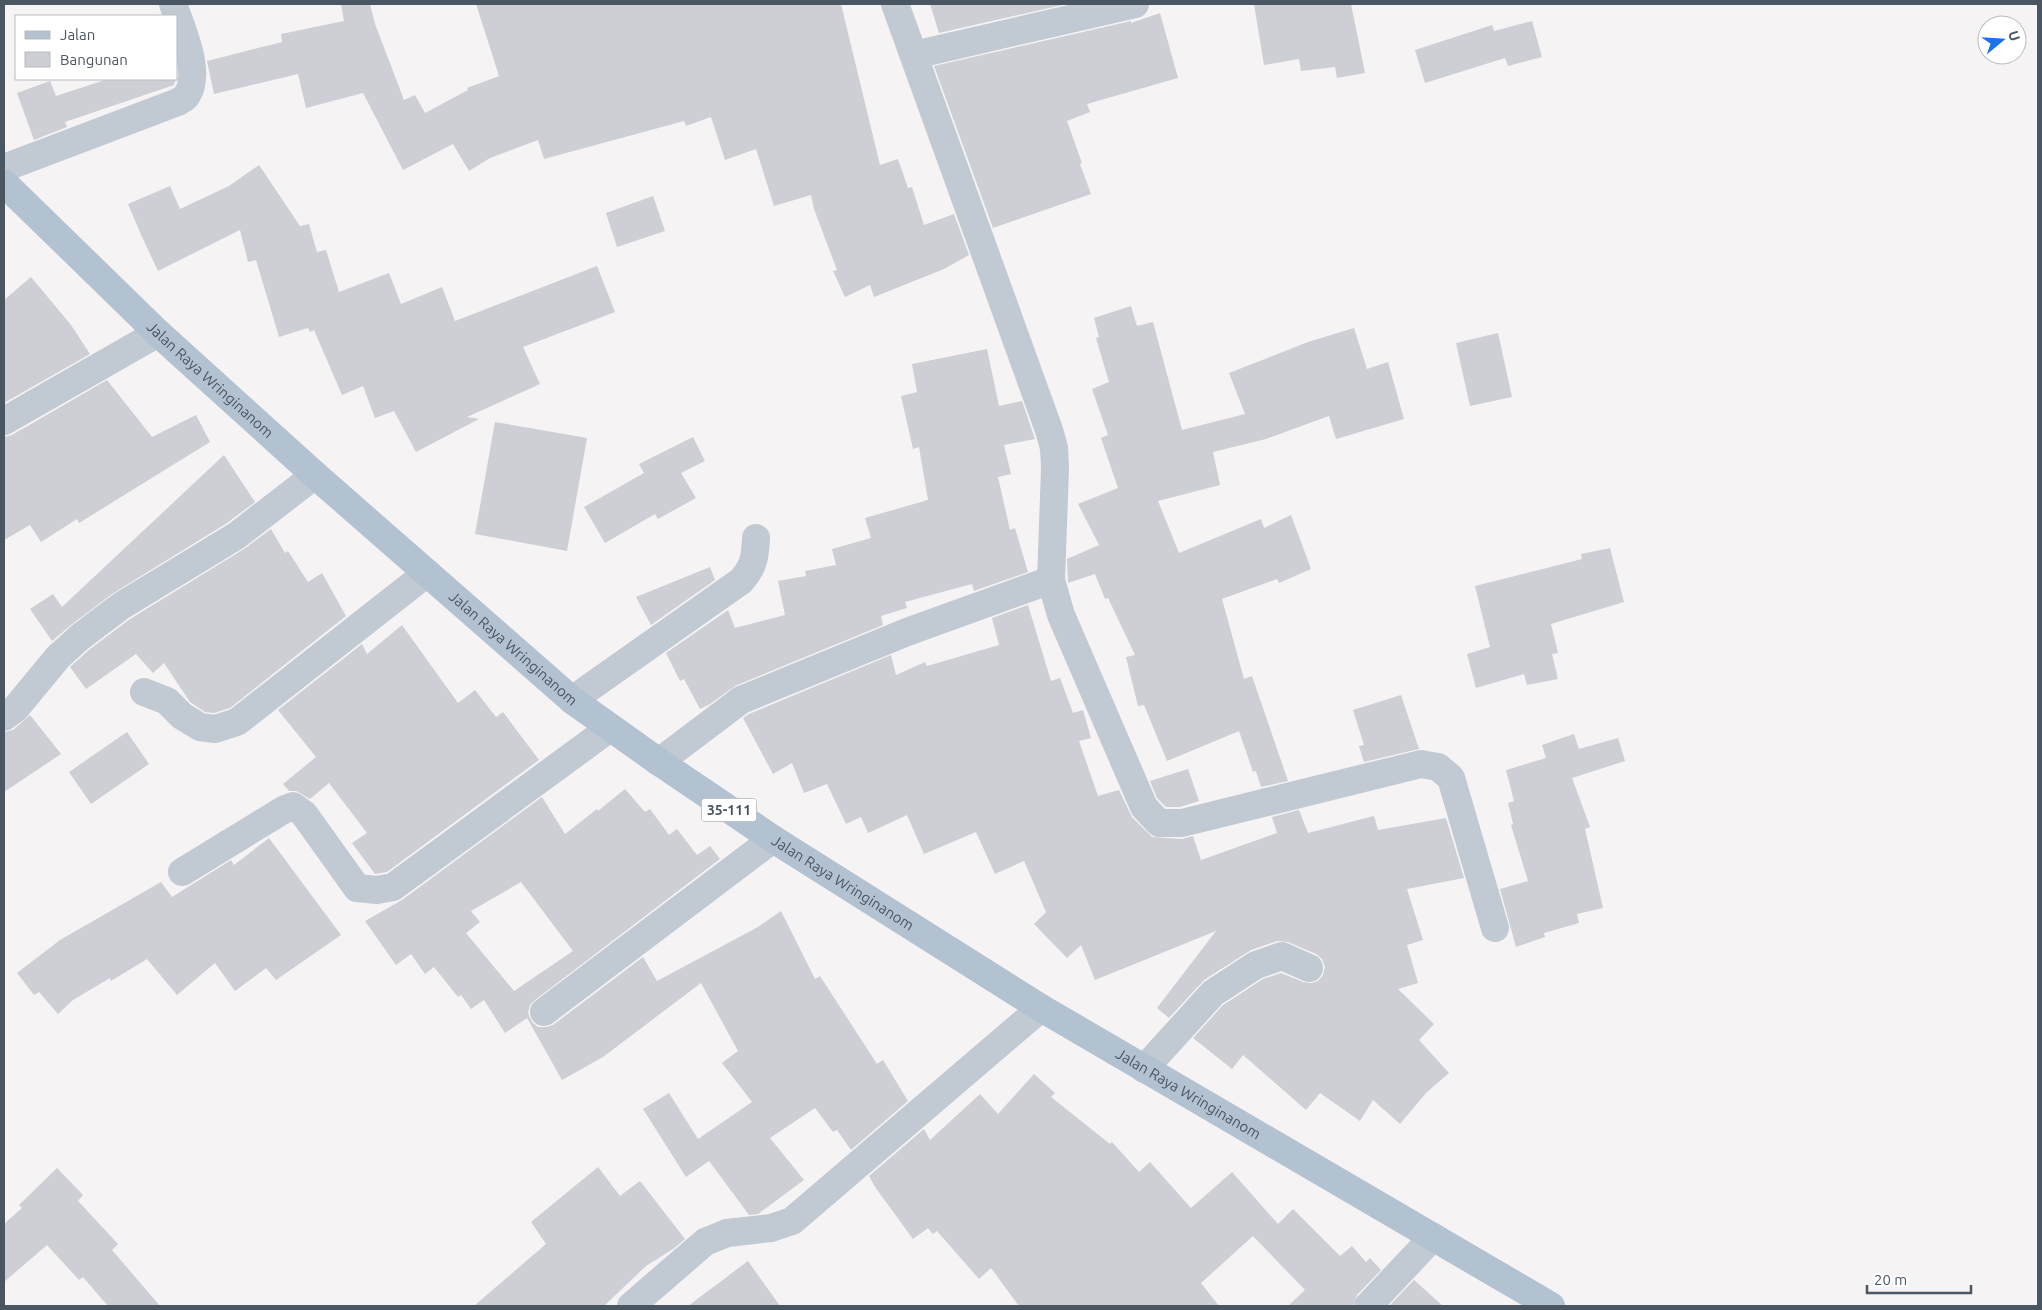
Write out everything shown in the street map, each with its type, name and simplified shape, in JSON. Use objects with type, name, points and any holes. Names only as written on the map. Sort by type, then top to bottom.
[{"type":"main road","name":"Jalan Raya Wringinanom","points":[[4,183],[158,333],[315,475],[572,700],[610,728],[773,839],[1041,1008],[1551,1306]]},
{"type":"street","points":[[895,4],[1054,448],[1051,580],[1061,615],[1144,807],[1160,823],[1182,823],[1421,764],[1438,767],[1451,778],[1494,928]]},
{"type":"street","points":[[914,55],[1136,4]]},
{"type":"street","points":[[4,168],[178,102],[187,96],[192,82],[192,61],[178,19]]},
{"type":"street","points":[[4,421],[158,333]]},
{"type":"street","points":[[4,717],[15,710],[58,657],[80,637],[121,606],[236,536],[315,475]]},
{"type":"street","points":[[572,700],[741,581],[750,571],[755,559],[756,538]]},
{"type":"street","points":[[144,692],[167,701],[182,716],[200,727],[215,728],[237,722],[427,573]]},
{"type":"street","points":[[659,762],[741,700],[907,632],[1051,580]]},
{"type":"street","points":[[182,872],[285,808],[293,806],[304,814],[356,888],[377,890],[393,887],[610,728]]},
{"type":"street","points":[[544,1012],[773,839]]},
{"type":"street","points":[[1144,1069],[1213,993],[1256,965],[1282,956],[1310,968]]},
{"type":"street","points":[[631,1306],[705,1242],[727,1233],[771,1228],[792,1221],[1041,1008]]},
{"type":"street","points":[[1368,1306],[1433,1237]]},
{"type":"building","points":[[341,4],[370,4],[375,24],[404,100],[415,95],[425,113],[468,90],[467,88],[499,76],[476,4],[841,4],[880,165],[898,159],[908,188],[912,187],[924,225],[954,214],[969,255],[944,269],[874,297],[870,285],[845,297],[833,271],[837,270],[814,209],[811,195],[774,206],[756,149],[725,160],[711,117],[686,126],[684,121],[544,159],[538,140],[490,158],[469,171],[453,144],[403,170],[363,93],[306,108],[298,74],[214,94],[207,61],[282,42],[281,34],[344,21]]},
{"type":"building","points":[[930,4],[1067,4],[939,33]]},
{"type":"building","points":[[1254,4],[1351,4],[1365,73],[1337,78],[1335,67],[1301,71],[1299,59],[1264,65]]},
{"type":"building","points":[[1160,13],[1178,78],[1087,104],[1090,112],[1067,121],[1091,194],[993,228],[934,66],[1131,21],[1131,23]]},
{"type":"building","points":[[1532,21],[1542,57],[1508,66],[1505,58],[1425,83],[1415,50],[1492,25],[1494,31]]},
{"type":"building","points":[[105,80],[176,80],[174,85],[65,122],[67,127],[34,140],[17,93],[50,81],[56,96]]},
{"type":"building","points":[[259,165],[300,226],[309,224],[317,252],[326,250],[339,292],[389,273],[401,304],[442,287],[455,321],[597,266],[615,312],[523,347],[540,384],[467,417],[479,419],[416,452],[394,411],[375,418],[363,386],[342,395],[314,330],[310,332],[308,328],[279,337],[256,260],[248,262],[240,230],[158,271],[128,204],[170,186],[180,209],[229,186]]},
{"type":"building","points":[[653,196],[665,231],[617,247],[606,213]]},
{"type":"building","points":[[31,277],[71,325],[90,354],[4,403],[4,300]]},
{"type":"building","points":[[1131,306],[1137,326],[1153,322],[1182,430],[1245,414],[1229,373],[1308,342],[1354,328],[1367,369],[1388,362],[1404,419],[1336,439],[1329,416],[1266,439],[1213,452],[1220,485],[1158,501],[1179,553],[1261,519],[1264,528],[1291,515],[1311,569],[1279,583],[1277,579],[1222,599],[1244,679],[1252,676],[1288,781],[1261,787],[1256,771],[1253,772],[1239,731],[1167,761],[1144,705],[1138,706],[1126,657],[1135,655],[1108,598],[1105,599],[1095,574],[1068,583],[1067,559],[1099,545],[1078,504],[1118,488],[1101,438],[1108,435],[1092,389],[1109,382],[1096,338],[1099,337],[1094,318]]},
{"type":"building","points":[[1498,333],[1512,397],[1470,406],[1456,343]]},
{"type":"building","points":[[987,349],[999,406],[1022,401],[1035,439],[1004,445],[1011,474],[998,477],[1010,530],[1015,528],[1028,572],[974,591],[972,584],[905,602],[907,608],[881,616],[883,625],[735,686],[700,709],[684,679],[680,681],[666,653],[728,610],[735,628],[785,615],[778,581],[806,576],[805,571],[836,565],[832,549],[871,538],[865,518],[928,500],[919,447],[913,449],[901,396],[917,392],[912,364]]},
{"type":"building","points":[[107,380],[152,437],[196,415],[210,442],[79,523],[77,519],[41,542],[30,525],[4,540],[4,437],[12,435]]},
{"type":"building","points":[[495,422],[587,438],[567,551],[475,534]]},
{"type":"building","points":[[693,437],[705,461],[681,473],[696,498],[658,519],[655,514],[605,543],[584,507],[644,473],[639,464]]},
{"type":"building","points":[[224,455],[255,502],[227,523],[112,594],[52,641],[30,609],[53,594],[62,607]]},
{"type":"building","points":[[271,529],[285,553],[288,551],[308,582],[322,573],[346,616],[230,708],[214,713],[205,712],[190,702],[164,663],[153,673],[136,654],[86,689],[70,667],[90,649],[130,619],[244,549]]},
{"type":"building","points":[[1610,548],[1624,602],[1551,624],[1558,653],[1552,654],[1558,679],[1527,685],[1524,674],[1476,688],[1467,654],[1490,647],[1475,586],[1582,559],[1581,554]]},
{"type":"building","points":[[710,567],[715,580],[651,625],[636,597]]},
{"type":"building","points":[[1028,605],[1051,681],[1060,678],[1073,713],[1083,710],[1091,738],[1079,741],[1098,796],[1119,790],[1132,817],[1152,837],[1182,839],[1193,836],[1201,860],[1277,833],[1272,817],[1299,810],[1308,833],[1374,816],[1378,830],[1446,818],[1464,878],[1407,889],[1423,940],[1407,945],[1418,983],[1398,989],[1434,1024],[1419,1040],[1449,1073],[1426,1093],[1400,1124],[1373,1100],[1360,1121],[1320,1093],[1306,1110],[1243,1055],[1232,1069],[1193,1038],[1223,1005],[1263,979],[1281,973],[1303,982],[1311,983],[1318,981],[1323,975],[1325,967],[1322,959],[1316,954],[1288,942],[1277,941],[1251,950],[1204,980],[1169,1018],[1157,1008],[1216,931],[1095,980],[1081,945],[1067,958],[1034,924],[1046,912],[1024,861],[995,874],[976,832],[924,854],[907,815],[868,833],[861,817],[846,824],[827,784],[804,793],[792,763],[773,774],[743,718],[891,655],[896,675],[925,662],[927,666],[999,645],[992,618]]},
{"type":"building","points":[[402,625],[458,703],[475,690],[496,717],[503,712],[539,760],[387,872],[375,874],[352,843],[367,833],[329,783],[310,799],[296,791],[289,791],[283,784],[316,757],[278,710],[362,644],[367,654]]},
{"type":"building","points":[[1401,695],[1419,749],[1364,762],[1359,746],[1364,745],[1353,710]]},
{"type":"building","points":[[30,715],[61,754],[4,792],[4,732],[13,730]]},
{"type":"building","points":[[127,732],[149,764],[91,804],[69,772]]},
{"type":"building","points":[[1574,734],[1579,749],[1618,738],[1625,761],[1572,778],[1590,827],[1585,829],[1603,908],[1577,914],[1579,923],[1544,933],[1545,937],[1516,947],[1500,889],[1528,881],[1511,825],[1513,824],[1508,803],[1514,801],[1506,770],[1546,758],[1542,745]]},
{"type":"building","points":[[1188,769],[1199,801],[1180,807],[1166,807],[1157,798],[1150,781]]},
{"type":"building","points":[[625,789],[645,812],[650,809],[669,835],[677,829],[697,855],[710,846],[720,859],[535,1000],[530,1005],[528,1013],[532,1022],[538,1027],[553,1025],[643,957],[657,981],[758,927],[781,911],[815,979],[820,976],[877,1064],[883,1060],[908,1101],[851,1150],[837,1130],[833,1132],[815,1108],[770,1138],[804,1180],[758,1214],[749,1215],[709,1161],[686,1177],[643,1109],[669,1093],[698,1139],[752,1102],[722,1063],[738,1051],[701,983],[603,1057],[562,1080],[527,1018],[505,1033],[484,1000],[471,1009],[461,995],[458,997],[434,967],[425,974],[411,954],[396,965],[365,921],[402,900],[542,797],[565,834],[597,809],[598,811]],"holes":[[[521,882],[573,951],[514,991],[466,933],[480,922],[471,911]]]},
{"type":"building","points":[[269,838],[341,935],[276,980],[266,968],[235,991],[215,963],[177,995],[147,959],[111,981],[110,978],[73,1000],[58,1014],[39,992],[34,995],[17,973],[60,940],[161,882],[172,897],[231,860],[234,865]]},
{"type":"building","points":[[1034,1074],[1055,1093],[1051,1097],[1110,1144],[1112,1142],[1139,1172],[1150,1162],[1191,1208],[1232,1172],[1278,1224],[1293,1209],[1340,1256],[1352,1246],[1366,1262],[1370,1258],[1381,1270],[1357,1295],[1353,1306],[1288,1306],[1305,1290],[1253,1236],[1201,1283],[1219,1306],[1019,1306],[991,1268],[979,1279],[937,1231],[933,1234],[928,1228],[913,1239],[869,1176],[924,1129],[930,1140],[980,1094],[998,1114]]},
{"type":"building","points":[[598,1167],[620,1196],[640,1181],[685,1239],[646,1266],[604,1306],[474,1306],[546,1244],[531,1222]]},
{"type":"building","points":[[57,1168],[83,1195],[78,1201],[118,1244],[112,1250],[160,1306],[108,1306],[83,1277],[79,1280],[47,1245],[4,1282],[4,1224],[22,1208],[19,1205]]},
{"type":"building","points":[[748,1261],[780,1306],[688,1306]]},
{"type":"building","points":[[1414,1280],[1443,1306],[1389,1306]]}]
